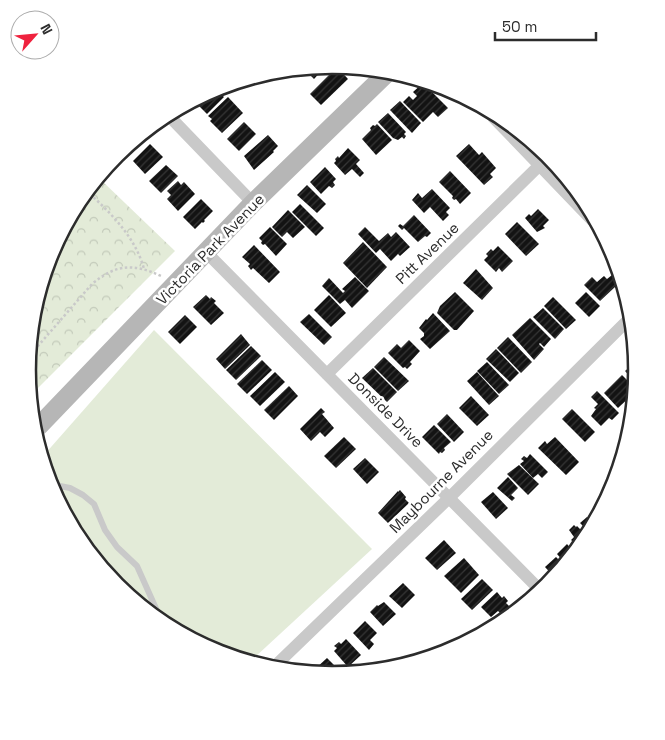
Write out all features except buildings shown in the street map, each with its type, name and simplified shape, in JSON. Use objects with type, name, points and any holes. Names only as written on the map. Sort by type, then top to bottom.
[{"type":"main road","name":"Victoria Park Avenue","points":[[41,424],[254,203],[383,78]]},
{"type":"street","points":[[173,120],[254,203]]},
{"type":"street","points":[[502,127],[582,209]]},
{"type":"street","name":"Pitt Avenue","points":[[327,374],[543,162]]},
{"type":"street","name":"Donside Drive","points":[[207,252],[536,585]]},
{"type":"street","name":"Maybourne Avenue","points":[[279,662],[450,497],[625,323]]},
{"type":"lane","points":[[60,486],[70,488],[84,495],[94,504],[105,530],[117,547],[137,566],[156,607]]},
{"type":"path","points":[[92,196],[127,233],[140,254],[144,269]]},
{"type":"path","points":[[37,347],[102,275],[119,268],[134,267],[162,276],[173,287]]},
{"type":"green space","points":[[104,182],[175,251],[37,389],[37,351],[46,293],[67,239],[86,205]]},
{"type":"green space","points":[[154,330],[372,549],[256,656],[237,651],[184,627],[152,605],[123,579],[86,535],[67,501],[47,451]]}]
